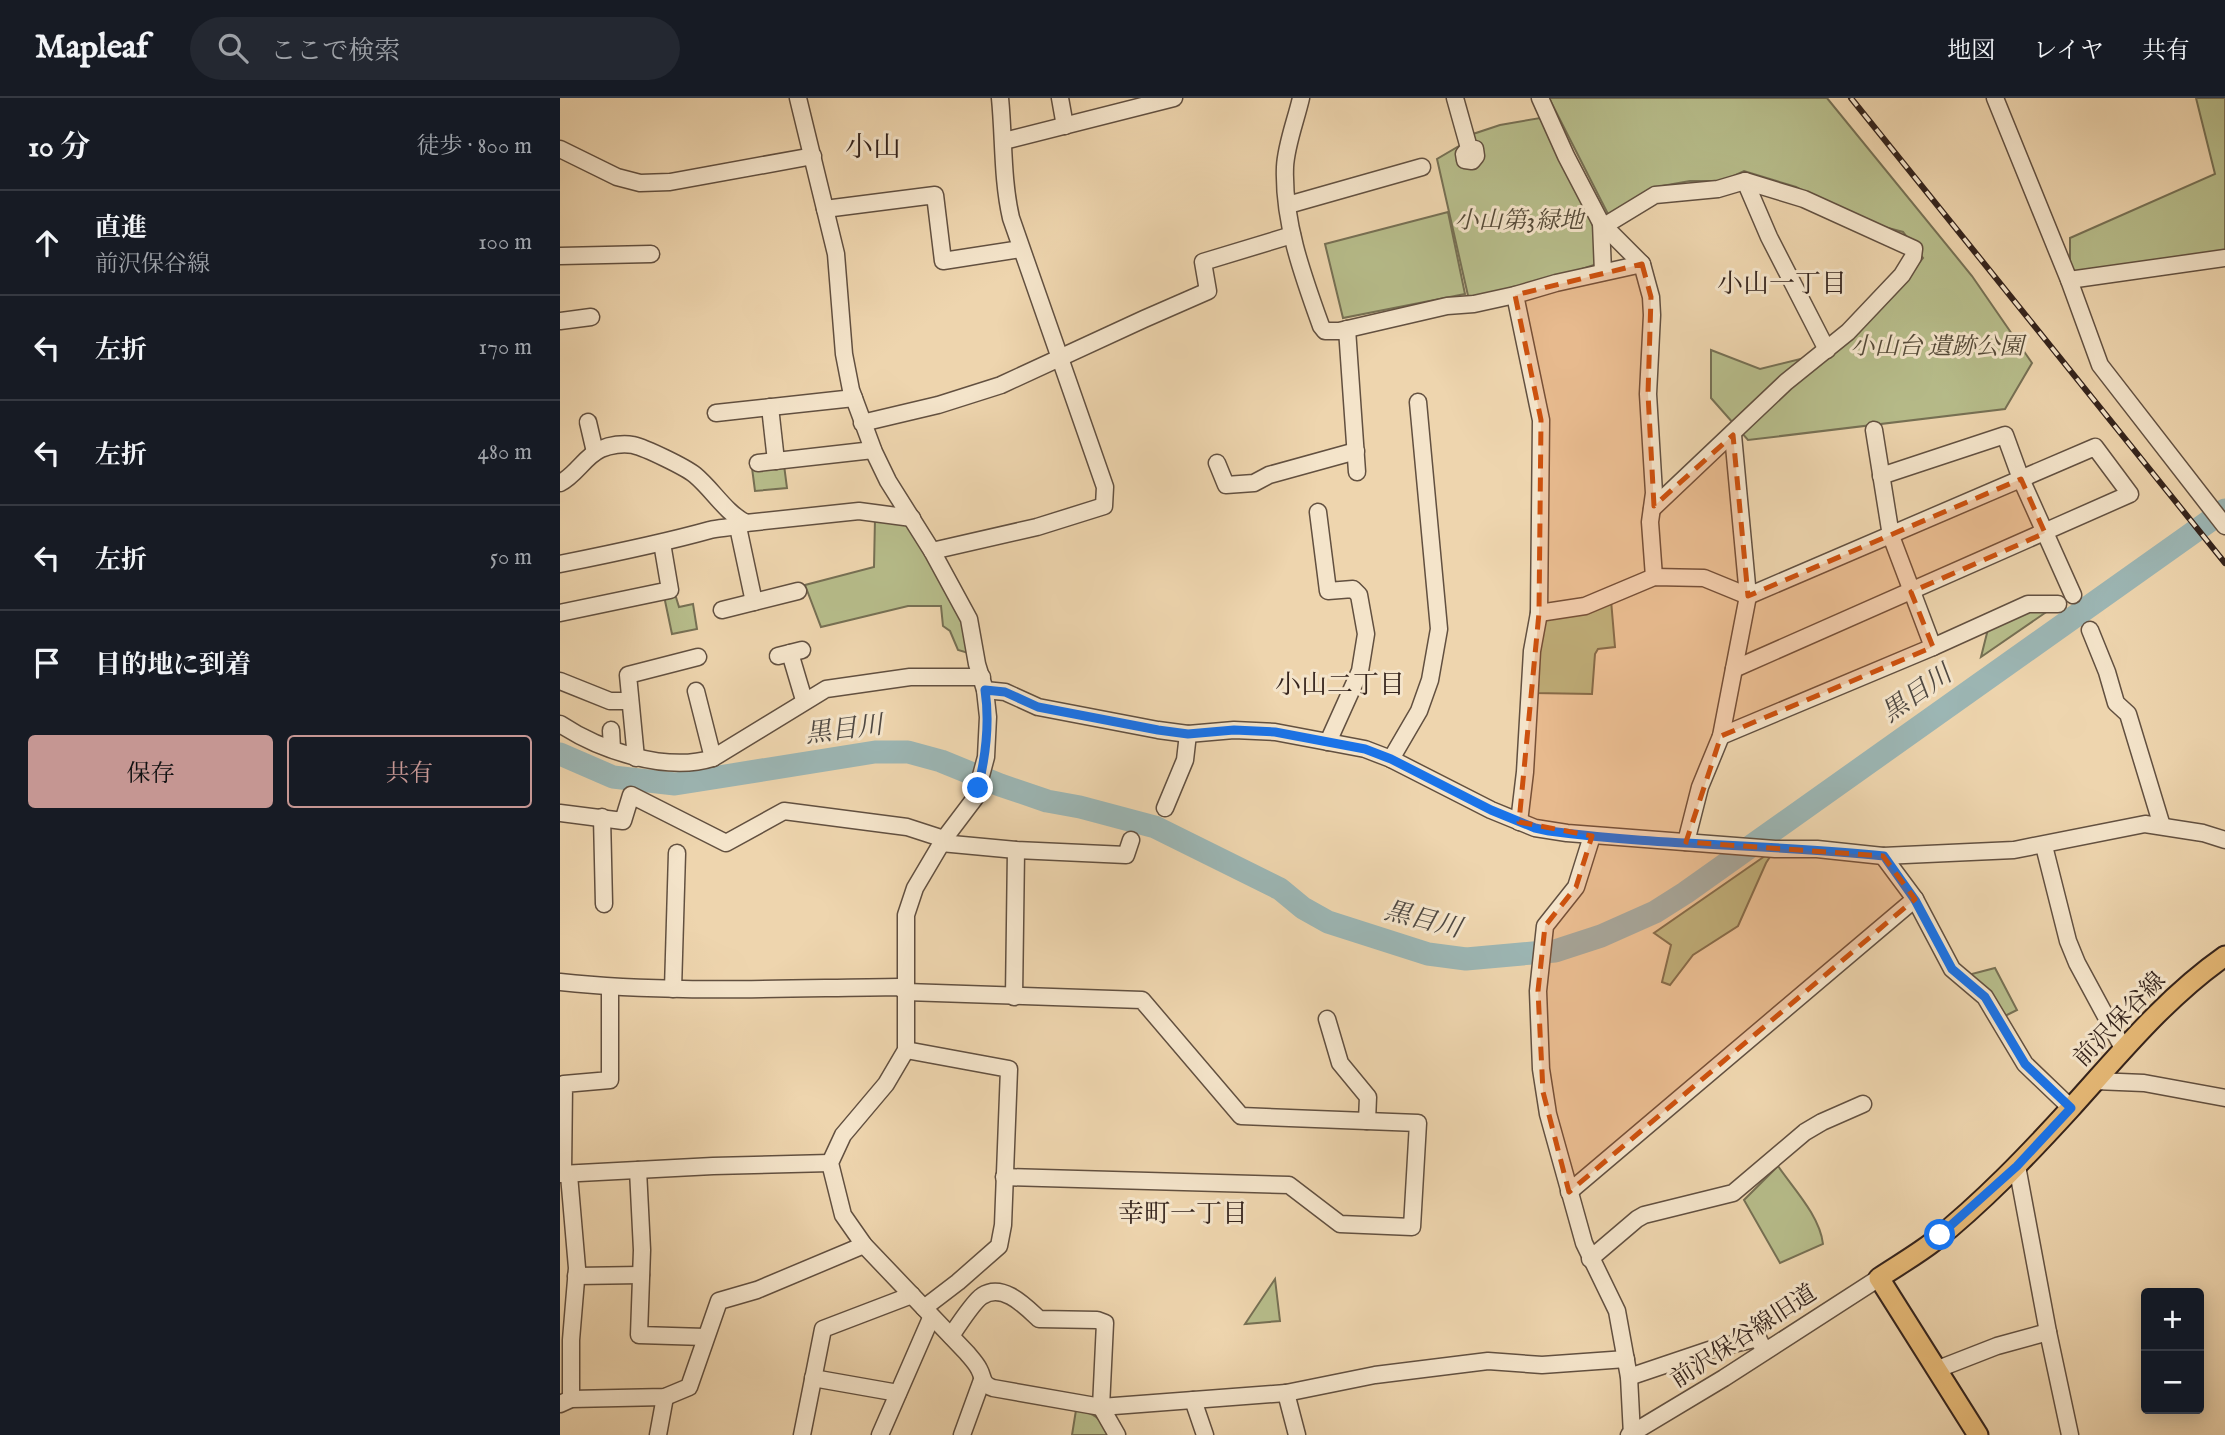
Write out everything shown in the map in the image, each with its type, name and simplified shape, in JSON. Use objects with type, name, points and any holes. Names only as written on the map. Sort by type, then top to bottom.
[{"type":"main road","name":"前沢保谷線","points":[[1880,1278],[1932,1243],[2017,1166],[2169,1002],[2225,956]]},
{"type":"main road","points":[[1880,1278],[1978,1435]]},
{"type":"street","points":[[798,98],[836,254],[844,354],[854,398],[873,450],[888,481],[932,551],[969,619],[984,684],[988,717],[985,761],[975,798],[943,841],[915,888],[906,915],[906,1050],[886,1084],[844,1135],[830,1163],[843,1215],[864,1245],[951,1336],[980,1371],[982,1380],[993,1388],[1101,1407],[1286,1393],[1374,1375],[1488,1361],[1542,1365],[1626,1359]]},
{"type":"street","points":[[932,551],[1037,527],[1104,506],[1105,487],[1021,249],[1005,195],[1000,98]]},
{"type":"street","points":[[1060,98],[1065,126]]},
{"type":"street","points":[[1004,141],[1157,100],[1174,98]]},
{"type":"street","points":[[1301,98],[1285,166],[1288,205],[1292,235],[1321,326],[1325,331],[1347,329],[1447,306],[1474,304],[1642,264]]},
{"type":"street","points":[[1455,98],[1469,148]]},
{"type":"street","points":[[1540,98],[1602,225],[1642,264],[1651,296],[1648,394],[1654,493],[1654,577]]},
{"type":"street","points":[[1995,98],[2070,280],[2100,365],[2225,526]]},
{"type":"street","points":[[560,149],[617,177],[640,183],[673,181],[813,156]]},
{"type":"street","points":[[1288,205],[1422,167]]},
{"type":"street","points":[[1602,225],[1655,195],[1718,189],[1745,181],[1804,199],[1914,249],[1913,257],[1902,275],[1848,332],[1786,383],[1652,509]]},
{"type":"street","points":[[1745,181],[1769,237],[1827,350]]},
{"type":"street","points":[[825,209],[935,195],[943,261],[1021,249]]},
{"type":"street","points":[[1602,225],[1603,272]]},
{"type":"street","points":[[862,423],[938,405],[1001,386],[1143,318],[1208,291],[1203,262],[1292,235]]},
{"type":"street","points":[[560,256],[651,254]]},
{"type":"street","points":[[2070,280],[2225,258]]},
{"type":"street","points":[[1515,295],[1541,421],[1539,614],[1532,652],[1525,772],[1519,822]]},
{"type":"street","points":[[560,321],[592,317]]},
{"type":"street","points":[[1347,329],[1357,472]]},
{"type":"street","points":[[716,413],[854,398]]},
{"type":"street","points":[[1391,759],[1419,711],[1430,680],[1439,629],[1419,402]]},
{"type":"street","points":[[770,407],[776,461]]},
{"type":"street","points":[[588,422],[595,452]]},
{"type":"street","points":[[1874,430],[1891,536],[1933,647]]},
{"type":"street","points":[[1686,842],[1700,786],[1721,736],[1748,596],[1733,435]]},
{"type":"street","points":[[1881,476],[2005,435],[2021,479],[2073,596]]},
{"type":"street","points":[[560,483],[570,478],[595,452],[616,445],[631,444],[685,468],[696,476],[742,525],[754,602]]},
{"type":"street","points":[[1539,614],[1585,606],[1654,577],[1704,578],[1748,596],[2095,447],[2130,494],[1734,669]]},
{"type":"street","points":[[758,463],[873,450]]},
{"type":"street","points":[[1217,463],[1226,485],[1254,483],[1269,475],[1356,451]]},
{"type":"street","points":[[560,564],[724,527],[859,511],[912,518]]},
{"type":"street","points":[[1318,512],[1328,591],[1353,589],[1359,595],[1366,634],[1360,671],[1328,742]]},
{"type":"street","points":[[560,615],[670,590],[662,543]]},
{"type":"street","points":[[722,610],[799,591]]},
{"type":"street","points":[[1721,736],[2028,604],[2058,604]]},
{"type":"street","points":[[2090,630],[2116,703],[2128,714],[2162,827]]},
{"type":"street","points":[[790,653],[804,700]]},
{"type":"street","points":[[636,758],[628,675],[698,657]]},
{"type":"street","points":[[560,724],[580,738],[636,758],[701,762],[713,758],[826,689],[879,679],[941,676],[984,684],[1038,707],[1188,734],[1253,730],[1365,749],[1391,759],[1457,794],[1519,822],[1549,831],[1884,856],[2014,850],[2145,824],[2203,833],[2225,840]]},
{"type":"street","points":[[560,681],[610,701],[630,701]]},
{"type":"street","points":[[696,691],[713,758]]},
{"type":"street","points":[[611,730],[612,749]]},
{"type":"street","points":[[1165,808],[1185,760],[1188,734]]},
{"type":"street","points":[[560,813],[623,821],[631,795],[726,843],[784,811],[907,827],[943,841],[1017,850],[1126,855],[1131,840]]},
{"type":"street","points":[[602,817],[604,904]]},
{"type":"street","points":[[1592,836],[1576,887],[1545,926],[1540,972],[1539,1039],[1543,1092],[1569,1192],[1590,1259],[1617,1311],[1629,1377],[1631,1434]]},
{"type":"street","points":[[2044,846],[2072,952],[2124,1050]]},
{"type":"street","points":[[1014,996],[1017,850]]},
{"type":"street","points":[[673,989],[677,853]]},
{"type":"street","points":[[1884,856],[1915,900],[1952,969],[1985,997],[2025,1064],[2071,1108]]},
{"type":"street","points":[[1569,1192],[1915,900]]},
{"type":"street","points":[[560,982],[610,988],[673,989],[899,987],[906,992],[1142,1000],[1241,1116],[1418,1123],[1412,1227],[1340,1224],[1289,1185],[1004,1177]]},
{"type":"street","points":[[610,988],[610,1080],[565,1084],[564,1174],[576,1276],[565,1340],[566,1402],[665,1397],[689,1387],[719,1301],[757,1290],[864,1245]]},
{"type":"street","points":[[1327,1019],[1340,1063],[1368,1097],[1367,1121]]},
{"type":"street","points":[[880,1435],[928,1313],[999,1246],[1003,1225],[1009,1069],[906,1050]]},
{"type":"street","points":[[2095,1081],[2144,1083],[2225,1098]]},
{"type":"street","points":[[1590,1259],[1644,1215],[1733,1193],[1805,1132],[1863,1104]]},
{"type":"street","points":[[564,1174],[830,1163]]},
{"type":"street","points":[[2017,1166],[2070,1435]]},
{"type":"street","points":[[638,1170],[642,1250],[639,1335],[705,1337]]},
{"type":"street","points":[[576,1276],[641,1275]]},
{"type":"street","name":"前沢保谷線旧道","points":[[1631,1434],[1880,1278]]},
{"type":"street","points":[[951,1336],[982,1296],[996,1292],[1017,1298],[1039,1320],[1097,1320],[1105,1324],[1101,1407],[1116,1435]]},
{"type":"street","points":[[802,1435],[823,1329],[912,1295]]},
{"type":"street","points":[[1938,1369],[1997,1346],[2048,1332]]},
{"type":"street","points":[[1629,1377],[1709,1350],[1758,1338],[1764,1350]]},
{"type":"street","points":[[813,1378],[898,1393]]},
{"type":"street","points":[[962,1435],[982,1380]]},
{"type":"street","points":[[1286,1393],[1297,1435]]},
{"type":"street","points":[[658,1435],[665,1397]]},
{"type":"street","points":[[1193,1400],[1205,1435]]},
{"type":"highlighted area","points":[[1642,264],[1651,297],[1648,394],[1654,506],[1733,435],[1748,596],[2021,479],[2045,533],[1911,592],[1933,647],[1721,736],[1686,842],[1883,856],[1915,899],[1569,1192],[1543,1092],[1538,991],[1545,926],[1576,887],[1592,836],[1519,822],[1539,613],[1541,420],[1515,295]]},
{"type":"green space","name":"小山台 遺跡公園","points":[[1549,98],[1827,98],[1972,276],[2032,363],[2005,409],[1748,440],[1711,398],[1711,350],[1760,369],[1833,351],[1899,287],[1923,258],[1903,232],[1858,220],[1796,187],[1744,171],[1723,181],[1690,181],[1662,186],[1610,218]]},
{"type":"green space","points":[[2196,98],[2225,98],[2225,252],[2070,272],[2070,238],[2215,174]]},
{"type":"green space","name":"小山第3緑地","points":[[1540,118],[1594,226],[1597,264],[1515,291],[1469,300],[1437,159],[1473,134],[1500,125]]},
{"type":"green space","points":[[1448,212],[1465,294],[1343,318],[1325,244]]},
{"type":"green space","points":[[784,465],[787,488],[755,491],[752,468]]},
{"type":"green space","points":[[875,518],[911,522],[964,620],[972,654],[958,650],[950,631],[943,626],[941,606],[908,606],[821,627],[805,585],[874,567]]},
{"type":"green space","points":[[675,594],[679,607],[693,604],[697,629],[672,634],[664,596]]},
{"type":"green space","points":[[1611,600],[1615,647],[1598,649],[1595,654],[1592,694],[1534,693],[1542,619]]},
{"type":"green space","points":[[2058,604],[1981,657],[1990,621]]},
{"type":"green space","points":[[1775,849],[1738,926],[1693,955],[1670,985],[1662,982],[1671,945],[1654,933]]},
{"type":"green space","points":[[1995,968],[2017,1010],[2001,1018],[1964,976]]},
{"type":"green space","points":[[1778,1166],[1817,1223],[1823,1244],[1780,1263],[1744,1200]]},
{"type":"green space","points":[[1275,1279],[1280,1321],[1245,1324]]},
{"type":"green space","points":[[1076,1410],[1097,1417],[1108,1435],[1072,1435]]},
{"type":"waterway","name":"黒目川","points":[[560,754],[613,777],[675,784],[875,752],[908,752],[941,761],[1047,801],[1155,827],[1280,889],[1303,908],[1328,922],[1428,954],[1466,959],[1555,951],[1601,936],[1655,912],[1685,893],[2225,510]]},
{"type":"railway","points":[[1851,98],[2225,563]]},
{"type":"district","name":"小山","points":[[873,148]]},
{"type":"district","name":"小山一丁目","points":[[1782,284]]},
{"type":"district","name":"小山二丁目","points":[[1340,685]]},
{"type":"district","name":"幸町一丁目","points":[[1183,1214]]},
{"type":"route","points":[[978,788],[986,757],[988,717],[985,690],[1005,692],[1038,707],[1158,730],[1188,734],[1234,730],[1275,732],[1365,749],[1391,759],[1491,810],[1549,831],[1884,856],[1915,900],[1952,969],[1985,997],[2025,1064],[2071,1108],[2017,1166],[1940,1235]]}]
